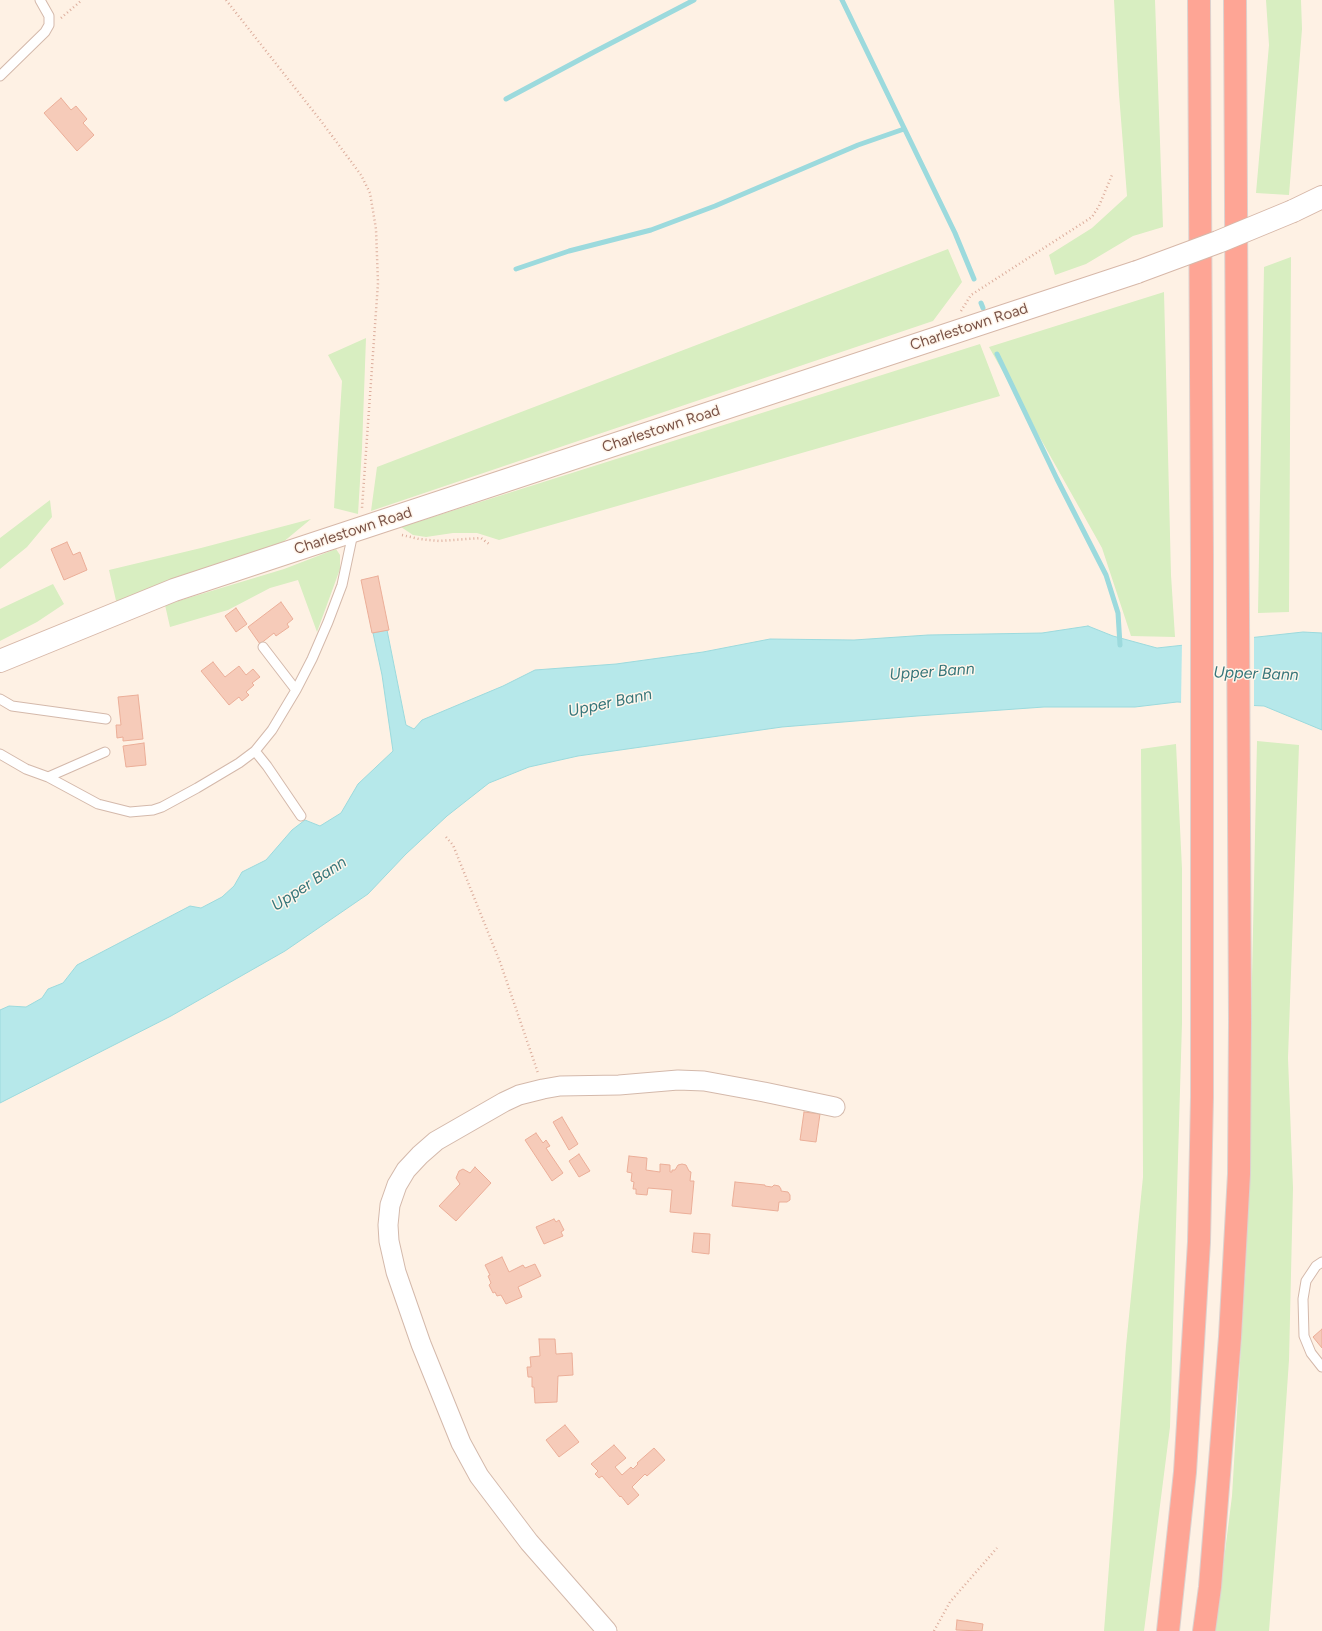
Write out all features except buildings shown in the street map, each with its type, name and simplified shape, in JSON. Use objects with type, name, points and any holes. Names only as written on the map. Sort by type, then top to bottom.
[{"type":"highway","points":[[1168,1631],[1185,1472],[1199,1242],[1202,1097],[1202,609],[1199,0]]},
{"type":"highway","points":[[1204,1631],[1210,1587],[1230,1337],[1239,1174],[1239,610],[1235,0]]},
{"type":"main road","name":"Charlestown Road","points":[[0,660],[174,590],[1137,272],[1218,242],[1293,211],[1322,197]]},
{"type":"street","points":[[607,1631],[529,1542],[479,1476],[461,1442],[421,1344],[396,1272],[389,1241],[388,1225],[390,1205],[396,1185],[406,1170],[436,1141],[519,1095],[560,1086],[619,1085],[678,1080],[704,1081],[764,1092],[835,1108]]},
{"type":"lane","points":[[0,76],[45,32],[49,25],[49,16],[40,0]]},
{"type":"lane","points":[[0,754],[26,769],[48,777],[98,804],[130,812],[141,812],[162,807],[239,763],[255,751],[272,730],[296,690],[328,622],[364,527]]},
{"type":"lane","points":[[263,648],[296,690]]},
{"type":"lane","points":[[0,699],[12,706],[106,719]]},
{"type":"lane","points":[[255,751],[268,766],[301,816]]},
{"type":"lane","points":[[48,777],[105,752]]},
{"type":"lane","points":[[1322,1262],[1316,1266],[1306,1281],[1303,1299],[1304,1336],[1311,1353],[1322,1367]]},
{"type":"path","points":[[49,25],[65,16],[82,0]]},
{"type":"path","points":[[226,0],[321,121],[361,175],[370,193],[376,229],[378,283],[364,527],[395,532],[419,539],[439,541],[481,538],[489,544]]},
{"type":"path","points":[[964,329],[961,310],[971,295],[1092,217],[1099,206],[1112,175]]},
{"type":"path","points":[[446,836],[453,845],[500,962],[543,1089]]},
{"type":"path","points":[[934,1631],[950,1602],[997,1548]]},
{"type":"green space","points":[[1114,0],[1155,0],[1163,227],[1133,236],[1086,264],[1055,275],[1049,255],[1092,228],[1127,196],[1119,94]]},
{"type":"green space","points":[[1266,0],[1301,0],[1302,29],[1289,195],[1256,193],[1269,45]]},
{"type":"green space","points":[[948,249],[962,282],[933,321],[371,511],[377,467]]},
{"type":"green space","points":[[1291,257],[1289,612],[1258,613],[1264,267]]},
{"type":"green space","points":[[1164,292],[1171,575],[1175,637],[1131,636],[1102,548],[989,347]]},
{"type":"green space","points":[[366,338],[358,514],[334,508],[342,381],[328,355]]},
{"type":"green space","points":[[980,344],[1000,396],[499,540],[477,533],[453,533],[426,537],[413,535],[401,527]]},
{"type":"green space","points":[[50,500],[52,517],[27,547],[0,569],[0,538]]},
{"type":"green space","points":[[311,519],[282,543],[117,605],[109,570]]},
{"type":"green space","points":[[336,549],[340,555],[340,569],[317,632],[298,580],[270,588],[228,610],[170,627],[165,605],[284,569]]},
{"type":"green space","points":[[53,584],[64,604],[37,622],[0,641],[0,609]]},
{"type":"green space","points":[[1257,741],[1299,745],[1288,1058],[1293,1188],[1289,1360],[1269,1631],[1215,1631],[1232,1496],[1246,1263]]},
{"type":"green space","points":[[1176,744],[1182,869],[1182,1023],[1170,1427],[1144,1631],[1104,1631],[1126,1346],[1143,1177],[1141,749]]},
{"type":"water","name":"Upper Bann","points":[[1088,626],[1113,636],[1157,648],[1303,632],[1322,633],[1322,730],[1264,706],[1177,702],[1135,707],[1044,707],[782,727],[578,756],[529,767],[489,783],[447,816],[406,854],[368,894],[285,951],[171,1016],[0,1103],[0,1010],[9,1006],[26,1007],[42,998],[48,989],[63,983],[77,965],[190,906],[201,908],[222,897],[234,886],[242,872],[266,860],[292,830],[305,820],[320,826],[341,813],[358,784],[393,751],[382,675],[373,633],[387,630],[406,725],[414,729],[422,720],[503,686],[535,670],[616,664],[703,652],[770,639],[854,640],[928,635],[1042,633]]},
{"type":"pier","points":[[1254,635],[1254,708],[1181,704],[1182,643]]},
{"type":"waterway","points":[[506,99],[694,0]]},
{"type":"waterway","points":[[842,0],[955,233],[974,279]]},
{"type":"waterway","points":[[516,269],[569,251],[651,230],[715,206],[858,145],[904,129]]},
{"type":"waterway","points":[[981,303],[983,308]]},
{"type":"waterway","points":[[997,354],[1057,479],[1106,575],[1118,613],[1120,645]]}]
